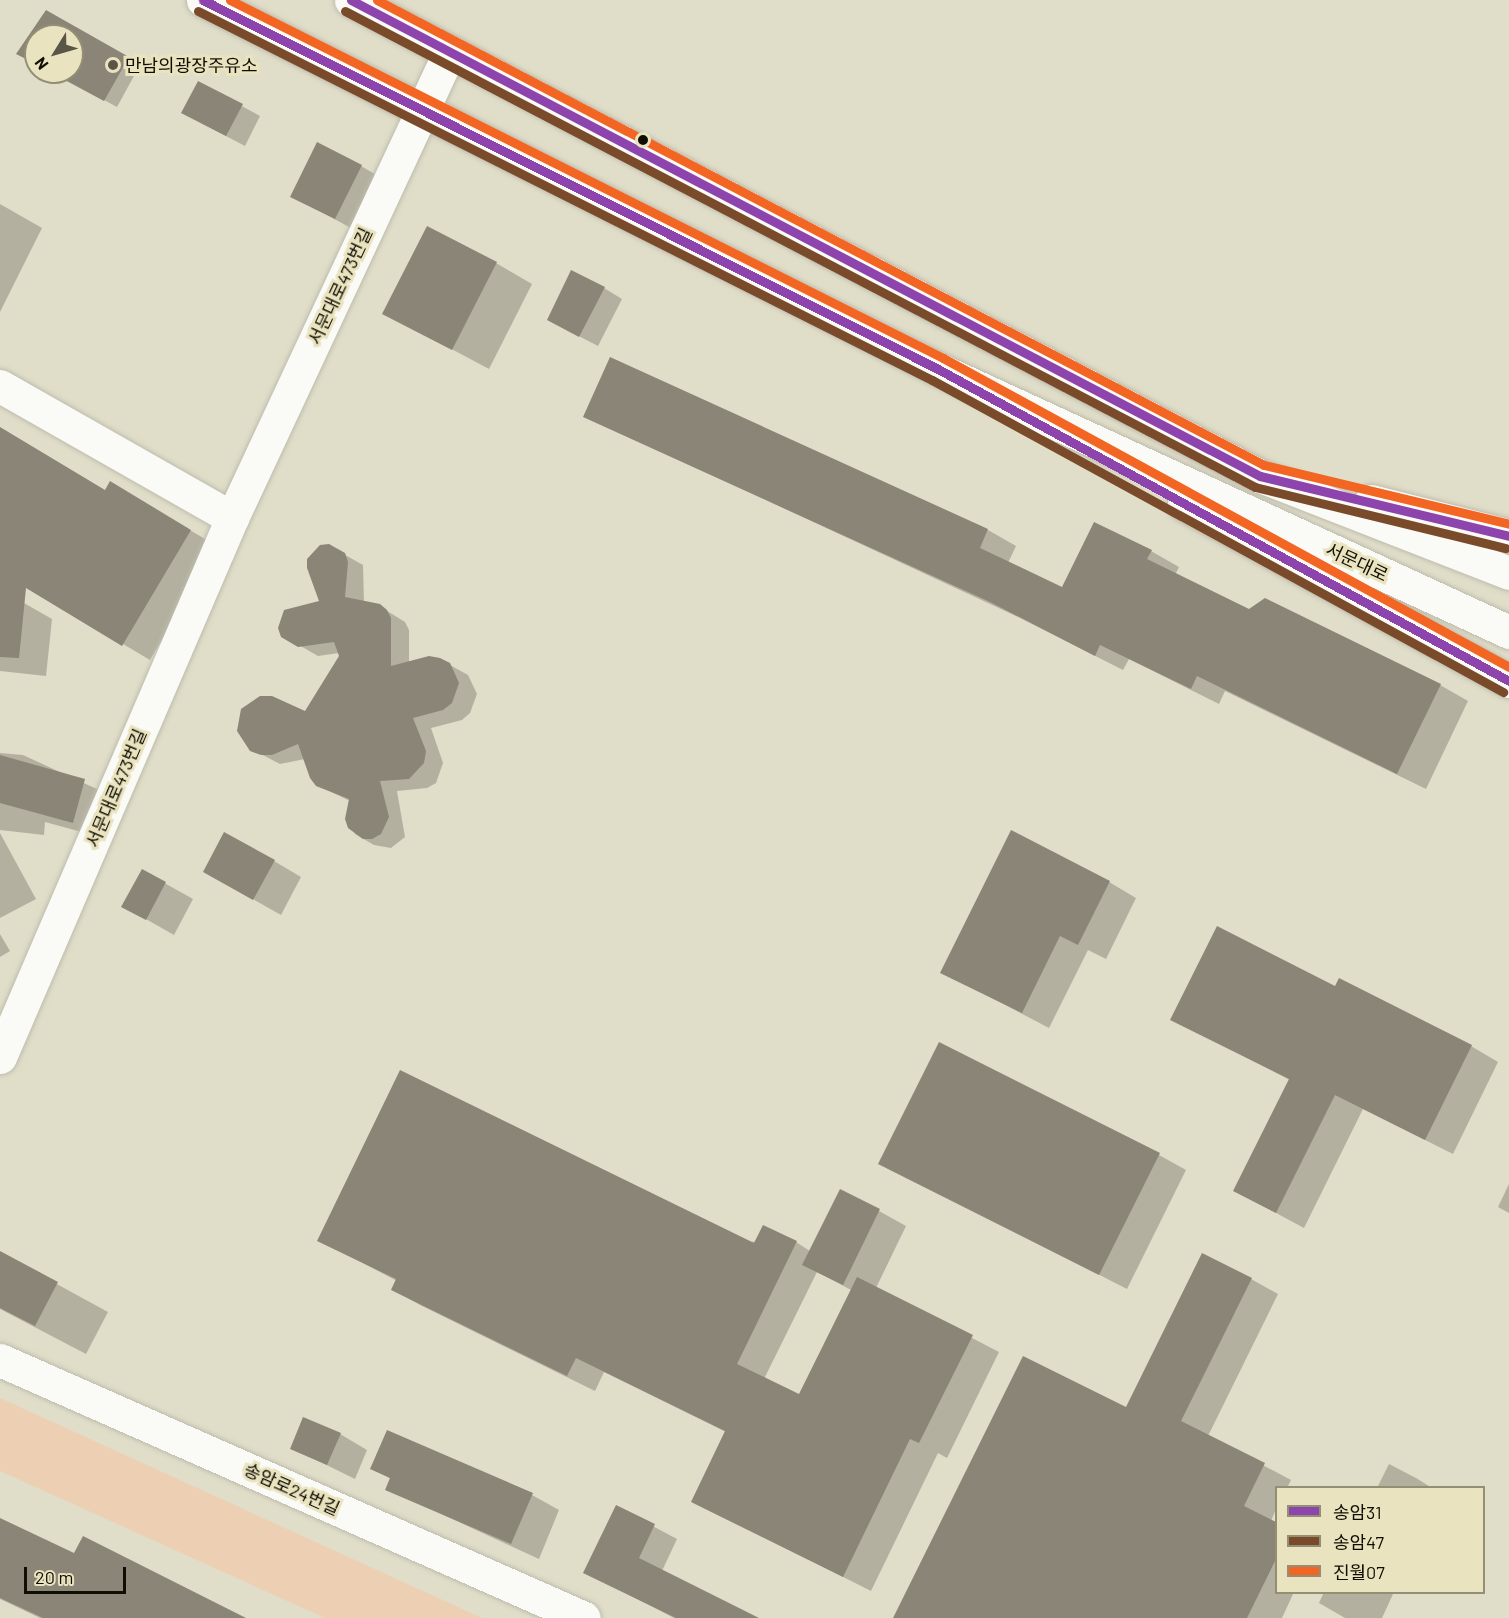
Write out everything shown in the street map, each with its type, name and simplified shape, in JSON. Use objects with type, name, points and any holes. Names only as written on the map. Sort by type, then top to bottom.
[{"type":"main road","name":"서문대로","points":[[202,0],[421,113],[938,369],[1509,632]]},
{"type":"main road","points":[[351,0],[449,54],[1260,476],[1509,573]]},
{"type":"main road","name":"서문대로473번길","points":[[0,1057],[231,518],[449,54]]},
{"type":"main road","points":[[938,369],[1509,681]]},
{"type":"main road","points":[[0,386],[231,518]]},
{"type":"main road","points":[[1260,476],[1509,536]]},
{"type":"main road","name":"송암로24번길","points":[[0,1359],[584,1618]]},
{"type":"shaded area","points":[[0,1398],[482,1618],[325,1618],[0,1471]]},
{"type":"building","points":[[46,10],[71,24],[36,24]]},
{"type":"building","points":[[84,32],[129,57],[104,101],[72,84],[84,84]]},
{"type":"building","points":[[24,42],[24,58],[16,54]]},
{"type":"building","points":[[198,81],[243,104],[226,136],[181,113]]},
{"type":"building","points":[[317,142],[362,165],[335,219],[290,197]]},
{"type":"building","points":[[427,226],[497,262],[452,350],[382,314]]},
{"type":"building","points":[[571,270],[605,287],[579,337],[547,320]]},
{"type":"building","points":[[610,357],[988,529],[980,548],[1062,587],[1094,522],[1152,550],[1147,559],[1249,609],[1265,598],[1441,684],[1397,774],[1197,676],[1191,689],[1100,645],[1095,656],[990,602],[583,417]]},
{"type":"building","points":[[0,427],[105,490],[110,481],[191,530],[122,646],[26,588],[19,658],[0,657]]},
{"type":"building","points":[[329,544],[345,553],[348,562],[345,597],[380,604],[387,610],[391,618],[391,666],[429,656],[440,658],[450,663],[459,683],[452,703],[443,710],[413,718],[426,751],[424,763],[409,779],[380,781],[389,817],[381,834],[372,839],[363,839],[348,828],[345,819],[349,799],[316,786],[310,778],[298,744],[272,755],[261,755],[250,751],[237,731],[241,709],[260,696],[272,696],[305,711],[339,656],[334,642],[298,647],[281,637],[278,628],[284,610],[319,601],[307,568],[307,559],[320,545]]},
{"type":"building","points":[[0,755],[85,779],[73,823],[0,803]]},
{"type":"building","points":[[1011,830],[1110,881],[1078,945],[1060,936],[1022,1013],[940,973]]},
{"type":"building","points":[[224,832],[275,860],[253,900],[203,872]]},
{"type":"building","points":[[142,869],[166,882],[146,920],[121,907]]},
{"type":"building","points":[[1217,926],[1335,986],[1339,978],[1472,1045],[1425,1140],[1335,1095],[1276,1213],[1233,1191],[1289,1079],[1170,1020]]},
{"type":"building","points":[[939,1042],[1160,1153],[1099,1275],[878,1164]]},
{"type":"building","points":[[400,1070],[754,1243],[763,1225],[797,1241],[737,1364],[799,1394],[857,1277],[973,1335],[919,1443],[910,1439],[843,1577],[691,1502],[725,1431],[576,1358],[567,1376],[391,1290],[396,1279],[317,1241]]},
{"type":"building","points":[[840,1189],[880,1209],[843,1285],[802,1265]]},
{"type":"building","points":[[0,1251],[58,1282],[35,1326],[0,1308]]},
{"type":"building","points":[[1202,1253],[1252,1278],[1181,1421],[1265,1463],[1244,1506],[1275,1522],[1275,1561],[1247,1618],[893,1618],[1023,1356],[1126,1407]]},
{"type":"building","points":[[303,1417],[341,1433],[327,1465],[290,1449]]},
{"type":"building","points":[[387,1430],[533,1493],[511,1544],[385,1490],[390,1478],[370,1469]]},
{"type":"building","points":[[616,1505],[655,1524],[639,1558],[759,1618],[676,1618],[583,1573]]},
{"type":"building","points":[[0,1518],[74,1553],[83,1536],[246,1618],[43,1618],[0,1598]]},
{"type":"transit line","name":"송암31","points":[[203,0],[938,369],[1509,681]]},
{"type":"transit line","name":"진월07","points":[[230,0],[943,358],[1509,667]]},
{"type":"transit line","name":"송암31","points":[[351,0],[1260,476],[1509,536]]},
{"type":"transit line","name":"진월07","points":[[377,0],[1264,465],[1509,524]]},
{"type":"transit line","name":"송암47","points":[[198,11],[932,380],[1503,692]]},
{"type":"transit line","name":"송암47","points":[[345,11],[1255,487],[1506,548]]},
{"type":"place","name":"만남의광장주유소","points":[[113,65]]}]
